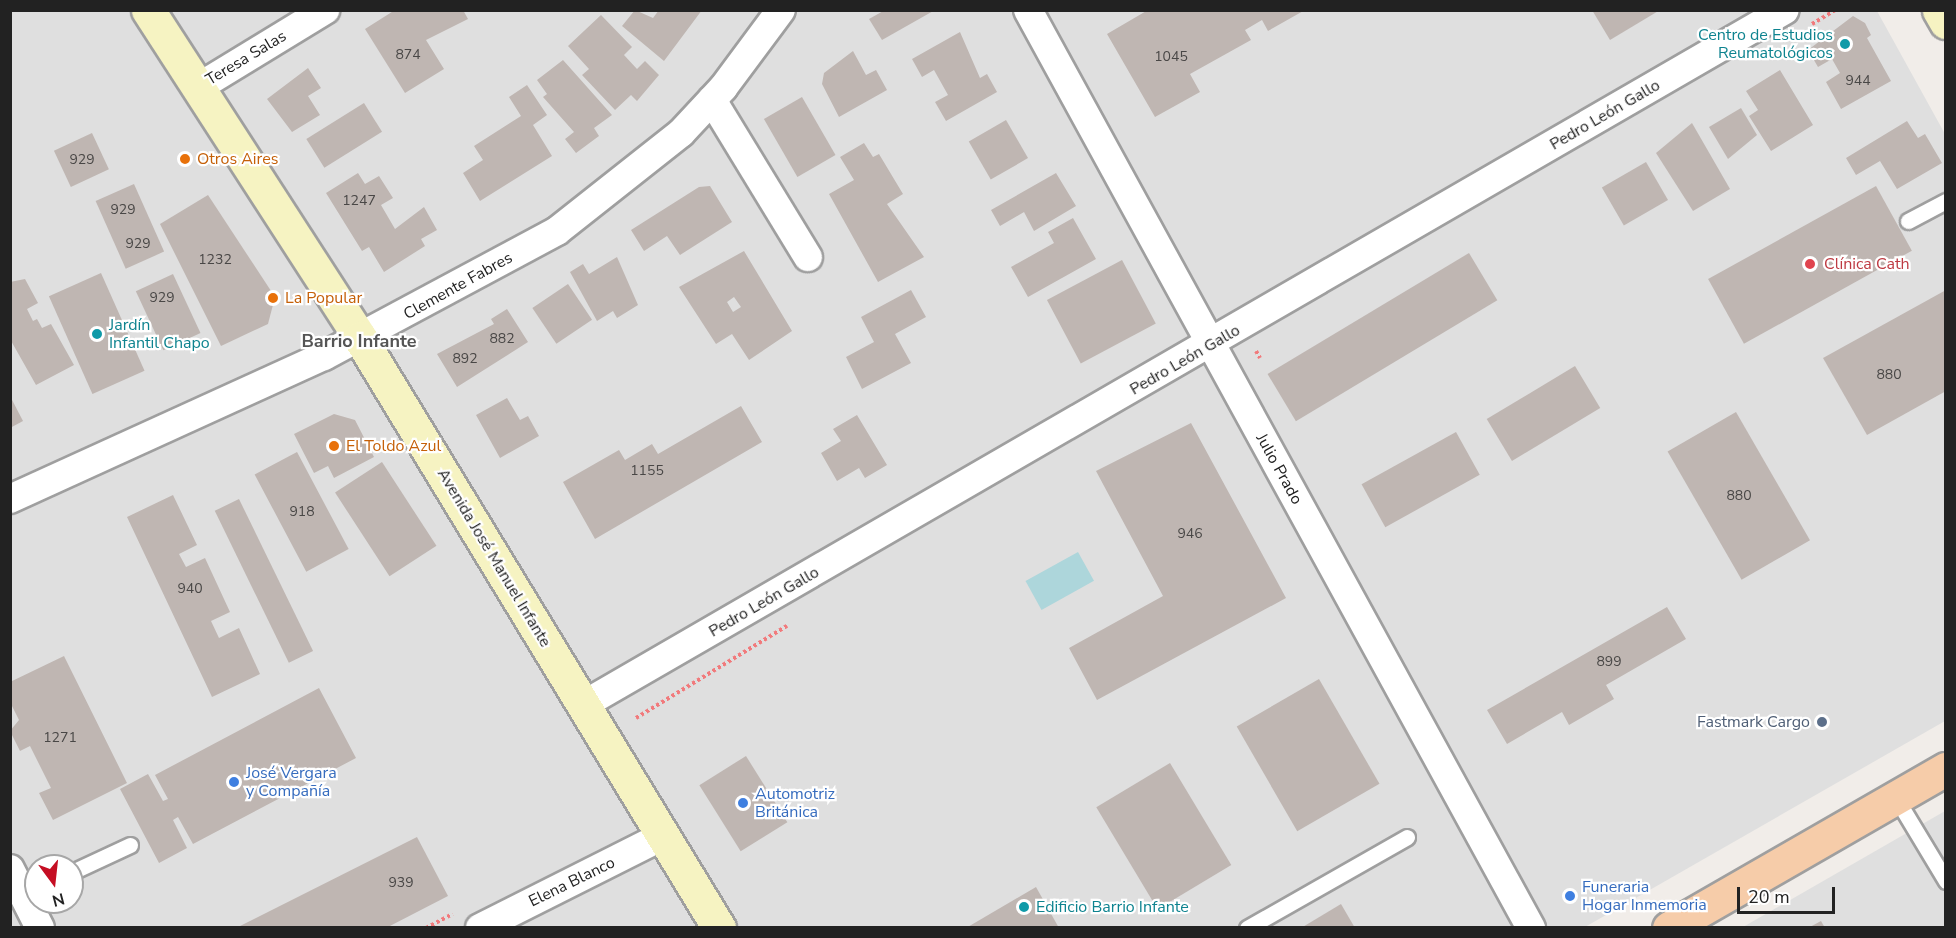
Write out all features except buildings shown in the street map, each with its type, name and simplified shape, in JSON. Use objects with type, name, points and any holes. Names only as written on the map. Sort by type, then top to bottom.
[{"type":"main road","points":[[1669,927],[1946,769]]},
{"type":"street","name":"Avenida José Manuel Infante","points":[[148,10],[360,338],[718,927]]},
{"type":"street","name":"Teresa Salas","points":[[199,87],[324,10]]},
{"type":"street","name":"Clemente Fabres","points":[[10,499],[360,338],[557,231],[620,184],[712,100],[781,10]]},
{"type":"street","name":"Julio Prado","points":[[1028,10],[1531,927]]},
{"type":"street","name":"Pedro León Gallo","points":[[583,705],[1211,345],[1785,10]]},
{"type":"street","points":[[1939,10],[1946,22]]},
{"type":"street","points":[[712,100],[808,257]]},
{"type":"street","name":"Elena Blanco","points":[[480,927],[663,836]]},
{"type":"street","points":[[10,869],[24,884]]},
{"type":"lane","points":[[1908,221],[1946,201]]},
{"type":"lane","points":[[1896,798],[1946,881]]},
{"type":"lane","points":[[1247,927],[1407,837]]},
{"type":"lane","points":[[84,866],[130,845]]},
{"type":"path","points":[[1256,351],[1260,358]]},
{"type":"shaded area","points":[[10,11],[1877,11],[1945,134],[1945,721],[1585,927],[11,927]]},
{"type":"shaded area","points":[[1945,811],[1945,927],[1743,927]]},
{"type":"water","points":[[1078,552],[1094,581],[1042,610],[1026,581]]},
{"type":"place","name":"Centro de Estudios Reumatológicos","points":[[1845,44]]},
{"type":"place","name":"Otros Aires","points":[[185,159]]},
{"type":"place","name":"Clínica Cath","points":[[1810,264]]},
{"type":"place","name":"La Popular","points":[[273,298]]},
{"type":"place","name":"Jardín Infantil Chapo","points":[[97,334]]},
{"type":"place","name":"El Toldo Azul","points":[[334,446]]},
{"type":"place","name":"Fastmark Cargo","points":[[1822,722]]},
{"type":"place","name":"José Vergara y Compañía","points":[[234,782]]},
{"type":"place","name":"Automotriz Británica","points":[[743,803]]},
{"type":"place","name":"Funeraria Hogar Inmemoria","points":[[1570,896]]},
{"type":"place","name":"Edificio Barrio Infante","points":[[1024,907]]},
{"type":"district","name":"Barrio Infante","points":[[359,341]]}]
